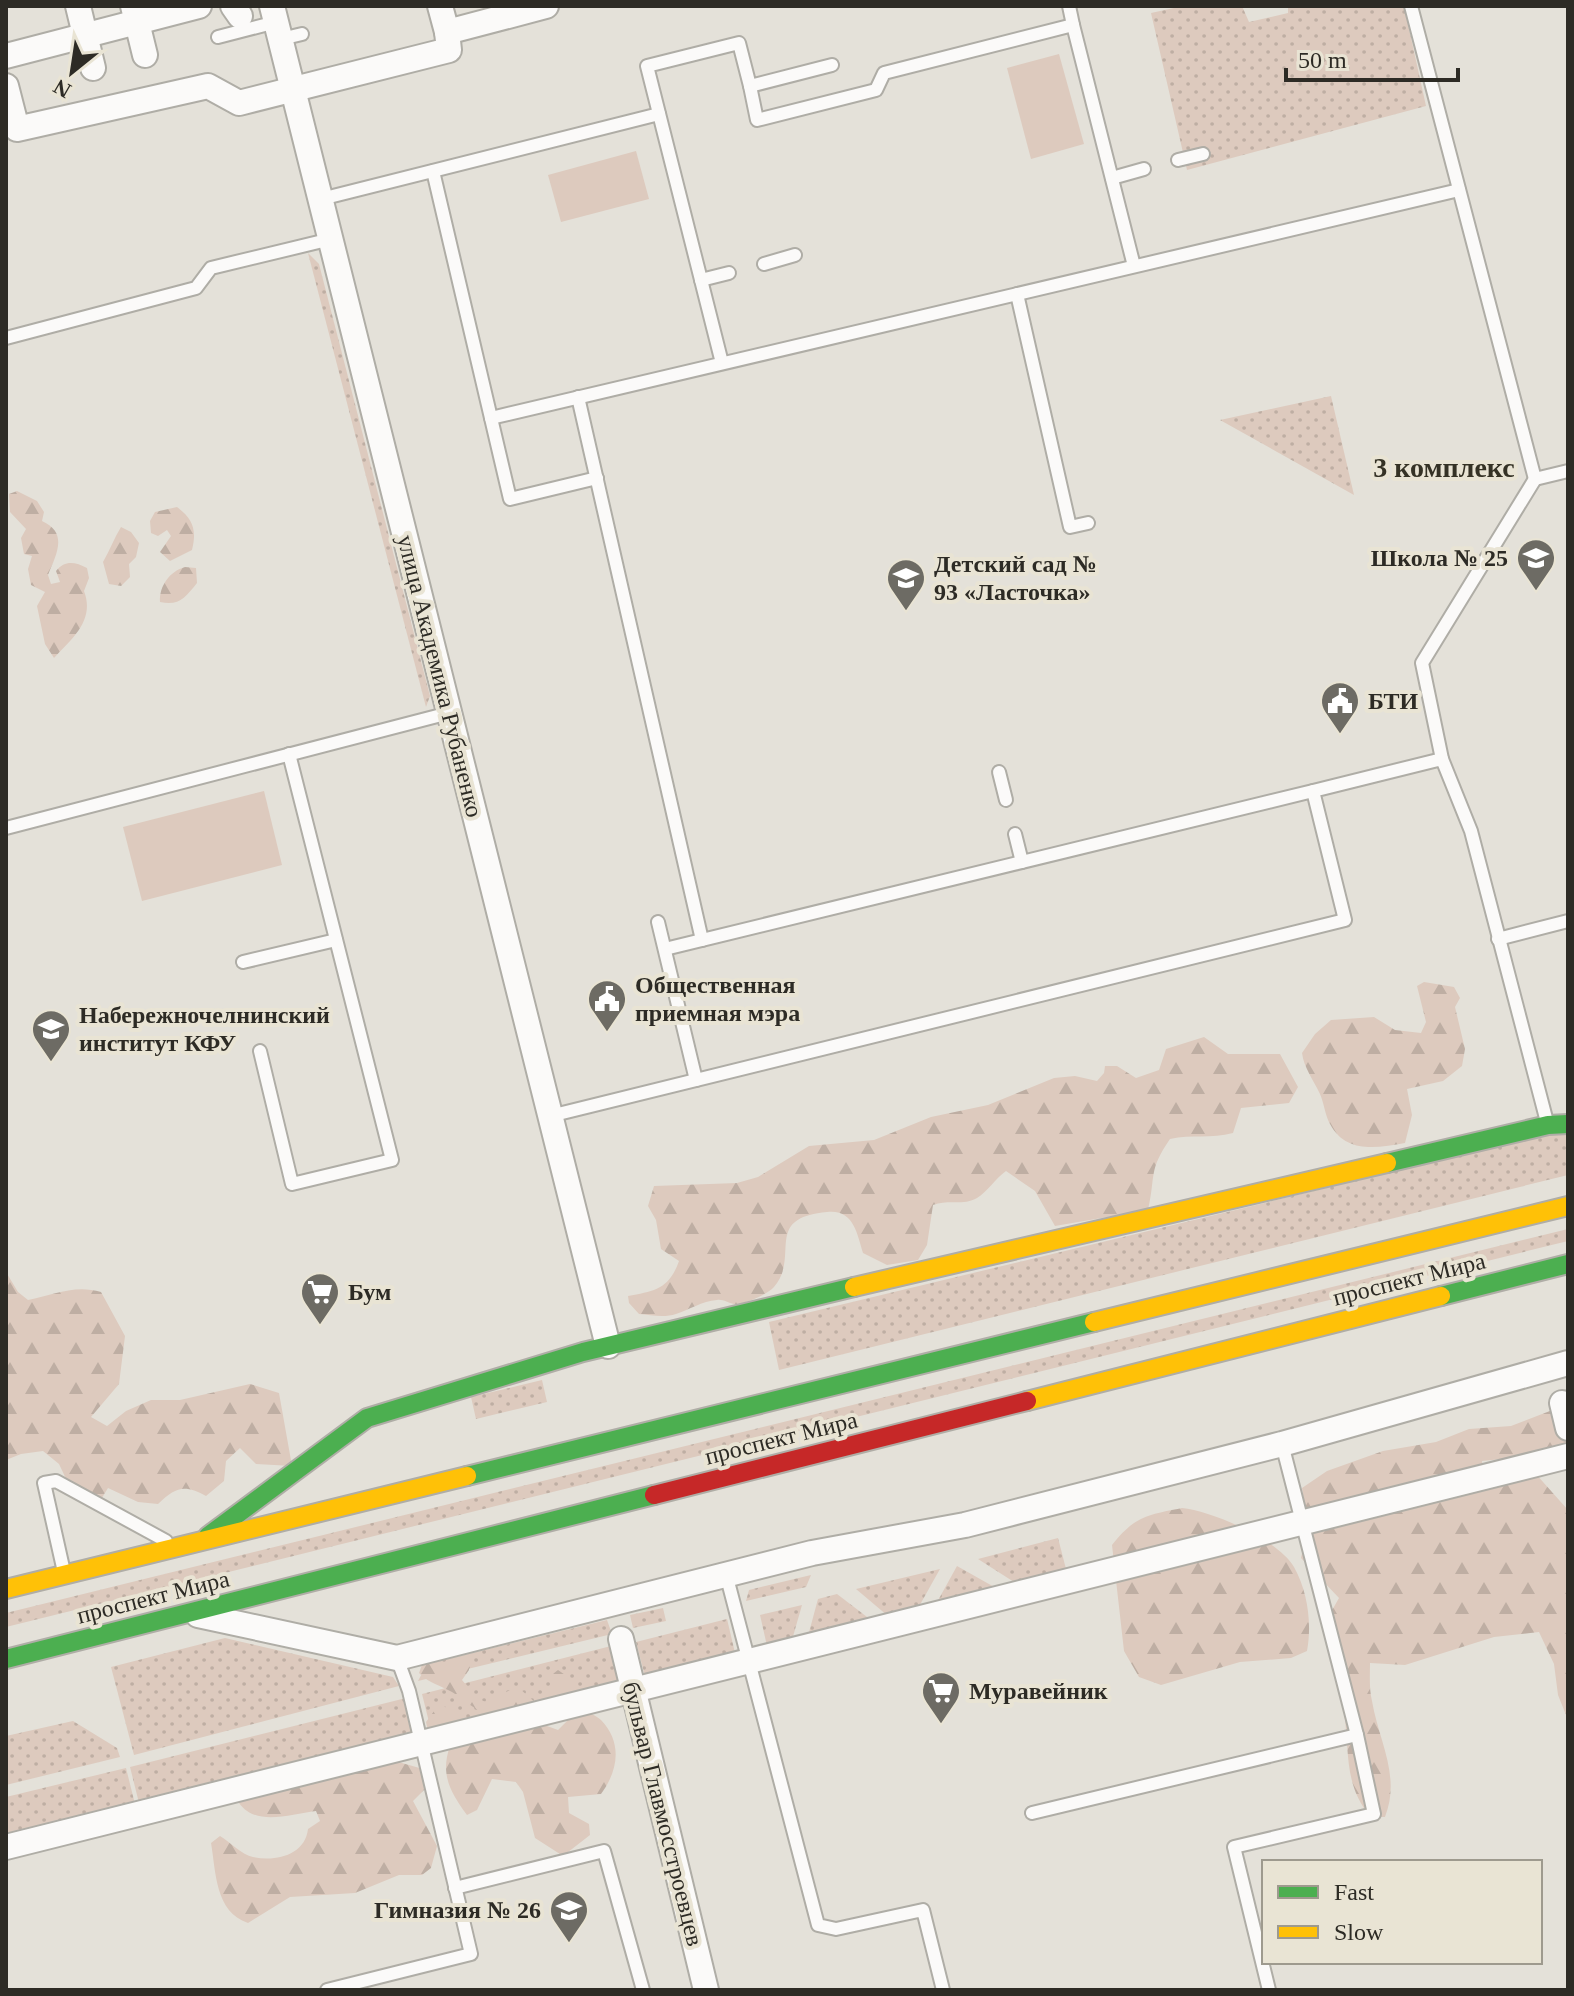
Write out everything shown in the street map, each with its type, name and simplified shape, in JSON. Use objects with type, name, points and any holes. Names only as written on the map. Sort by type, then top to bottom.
[{"type":"main road","points":[[179,1548],[234,1519],[344,1431],[367,1418],[608,1346],[1548,1125],[1568,1124]]},
{"type":"main road","name":"проспект Мира","points":[[6,1589],[1568,1206]]},
{"type":"main road","name":"проспект Мира","points":[[6,1659],[1568,1264]]},
{"type":"street","points":[[78,6],[93,68]]},
{"type":"street","points":[[6,56],[85,35],[135,14],[199,6]]},
{"type":"street","points":[[6,86],[11,131],[208,86],[239,103],[449,50],[440,6]]},
{"type":"street","points":[[447,32],[546,6]]},
{"type":"street","points":[[135,14],[145,55]]},
{"type":"street","name":"улица Академика Рубаненко","points":[[262,17],[293,89],[449,713],[495,868],[550,1116],[608,1346]]},
{"type":"street","points":[[188,1613],[397,1658],[812,1553],[965,1525],[1282,1444],[1568,1363]]},
{"type":"street","points":[[1562,1403],[1568,1428]]},
{"type":"street","points":[[6,1847],[1568,1456]]},
{"type":"street","name":"бульвар Главмосстроевцев","points":[[621,1639],[706,1990]]},
{"type":"lane","points":[[1069,6],[1134,266]]},
{"type":"lane","points":[[1411,6],[1535,479]]},
{"type":"lane","points":[[218,37],[262,17]]},
{"type":"lane","points":[[722,363],[647,66],[739,43],[757,120],[876,90],[884,73],[1073,25]]},
{"type":"lane","points":[[750,86],[832,65]]},
{"type":"lane","points":[[321,199],[659,114]]},
{"type":"lane","points":[[1178,160],[1203,154]]},
{"type":"lane","points":[[1112,178],[1144,169]]},
{"type":"lane","points":[[433,171],[510,499],[597,478]]},
{"type":"lane","points":[[491,418],[1459,190]]},
{"type":"lane","points":[[6,338],[196,288],[211,268],[331,239]]},
{"type":"lane","points":[[764,264],[795,255]]},
{"type":"lane","points":[[701,280],[729,273]]},
{"type":"lane","points":[[1017,294],[1029,358],[1070,527],[1088,523]]},
{"type":"lane","points":[[578,397],[702,940]]},
{"type":"lane","points":[[1548,1125],[1471,831],[1442,759],[1422,663],[1535,479],[1568,471]]},
{"type":"lane","points":[[6,828],[449,713]]},
{"type":"lane","points":[[260,1051],[292,1184],[392,1160],[289,754]]},
{"type":"lane","points":[[665,949],[1442,759]]},
{"type":"lane","points":[[999,772],[1006,800]]},
{"type":"lane","points":[[550,1116],[1345,920],[1313,791]]},
{"type":"lane","points":[[1015,834],[1022,862]]},
{"type":"lane","points":[[1498,939],[1568,921]]},
{"type":"lane","points":[[658,922],[696,1080]]},
{"type":"lane","points":[[243,962],[336,940]]},
{"type":"lane","points":[[580,1094],[584,1108]]},
{"type":"lane","points":[[1262,1961],[1234,1847],[1374,1814],[1357,1735],[1282,1444]]},
{"type":"lane","points":[[65,1575],[44,1483],[56,1481],[179,1548]]},
{"type":"lane","points":[[726,1574],[818,1925],[836,1929],[923,1910],[943,1990]]},
{"type":"lane","points":[[327,1990],[471,1954],[422,1744],[397,1658]]},
{"type":"lane","points":[[1032,1813],[1357,1735]]},
{"type":"lane","points":[[455,1888],[604,1851],[643,1990]]},
{"type":"lane","points":[[1263,1964],[1269,1990]]},
{"type":"green space","points":[[1183,6],[1242,6],[1249,22],[1288,13],[1288,6],[1404,6],[1426,106],[1187,170],[1151,13]]},
{"type":"green space","points":[[1059,54],[1084,144],[1031,159],[1007,68]]},
{"type":"green space","points":[[636,151],[649,199],[561,222],[548,175]]},
{"type":"green space","points":[[308,253],[319,264],[430,696],[426,707]]},
{"type":"green space","points":[[1331,396],[1354,495],[1220,420]]},
{"type":"green space","points":[[17,491],[37,501],[44,512],[42,521],[58,538],[57,552],[48,575],[51,584],[60,582],[56,571],[63,565],[74,563],[87,568],[89,578],[84,591],[87,611],[84,620],[75,636],[54,658],[45,644],[37,606],[45,592],[31,585],[28,569],[32,556],[24,554],[21,538],[26,529],[10,512],[9,494]]},
{"type":"green space","points":[[177,507],[192,526],[193,543],[192,550],[170,561],[160,552],[171,536],[167,530],[158,536],[151,533],[150,521],[155,512]]},
{"type":"green space","points":[[121,527],[131,532],[139,543],[136,557],[129,564],[130,577],[121,586],[109,584],[103,562]]},
{"type":"green space","points":[[185,567],[196,568],[197,583],[181,600],[160,602],[166,580]]},
{"type":"green space","points":[[264,791],[282,865],[142,901],[123,827]]},
{"type":"green space","points":[[1424,982],[1454,987],[1460,998],[1455,1007],[1465,1049],[1462,1066],[1443,1081],[1407,1089],[1412,1115],[1405,1143],[1373,1147],[1353,1145],[1337,1134],[1330,1124],[1302,1053],[1315,1034],[1331,1020],[1374,1017],[1395,1030],[1421,1033],[1426,1022],[1417,986]]},
{"type":"green space","points":[[1204,1037],[1228,1054],[1280,1054],[1298,1087],[1289,1103],[1241,1108],[1233,1133],[1170,1139],[1155,1166],[1148,1210],[1055,1226],[1035,1191],[1006,1171],[972,1200],[933,1205],[927,1245],[918,1260],[887,1265],[863,1253],[849,1219],[843,1214],[827,1212],[795,1222],[786,1240],[781,1275],[771,1290],[755,1298],[738,1304],[711,1301],[662,1316],[639,1314],[629,1303],[628,1296],[653,1290],[666,1283],[679,1261],[661,1249],[656,1220],[648,1206],[654,1186],[737,1183],[758,1177],[809,1146],[874,1140],[931,1117],[988,1105],[1054,1078],[1075,1076],[1097,1081],[1104,1073],[1105,1066],[1117,1066],[1136,1078],[1159,1070],[1166,1049]]},
{"type":"green space","points":[[1568,1130],[1568,1175],[779,1370],[769,1322]]},
{"type":"green space","points":[[1568,1229],[1568,1241],[6,1627],[6,1613]]},
{"type":"green space","points":[[6,1272],[18,1292],[28,1300],[73,1290],[101,1292],[125,1336],[119,1384],[91,1417],[107,1426],[126,1411],[151,1400],[180,1400],[250,1384],[279,1393],[292,1466],[256,1464],[240,1448],[226,1461],[224,1481],[206,1496],[180,1489],[158,1504],[138,1502],[108,1488],[97,1506],[68,1483],[59,1464],[43,1451],[6,1460]]},
{"type":"green space","points":[[542,1380],[547,1402],[476,1419],[471,1397]]},
{"type":"green space","points":[[1568,1404],[1568,1452],[1482,1461],[1483,1470],[1535,1473],[1568,1510],[1568,1720],[1558,1695],[1554,1664],[1539,1632],[1494,1637],[1405,1665],[1370,1663],[1371,1696],[1391,1787],[1385,1817],[1371,1817],[1356,1793],[1349,1767],[1342,1700],[1326,1621],[1339,1598],[1301,1558],[1308,1526],[1302,1488],[1327,1471],[1383,1451],[1436,1442],[1469,1429],[1511,1426]]},
{"type":"green space","points":[[1182,1508],[1244,1528],[1286,1557],[1299,1577],[1306,1597],[1309,1619],[1307,1651],[1291,1658],[1240,1662],[1161,1685],[1139,1677],[1124,1651],[1112,1545],[1142,1518]]},
{"type":"green space","points":[[1058,1538],[1066,1569],[1014,1582],[978,1559]]},
{"type":"green space","points":[[957,1566],[996,1588],[936,1604]]},
{"type":"green space","points":[[940,1569],[917,1610],[888,1616],[856,1589]]},
{"type":"green space","points":[[811,1575],[806,1587],[746,1601],[749,1590]]},
{"type":"green space","points":[[837,1594],[871,1620],[808,1636],[818,1599]]},
{"type":"green space","points":[[802,1605],[792,1640],[767,1646],[760,1615]]},
{"type":"green space","points":[[663,1608],[666,1621],[633,1628],[630,1615]]},
{"type":"green space","points":[[727,1619],[736,1657],[646,1680],[636,1642]]},
{"type":"green space","points":[[607,1620],[612,1634],[418,1681],[427,1664]]},
{"type":"green space","points":[[225,1638],[393,1677],[399,1686],[134,1755],[111,1667]]},
{"type":"green space","points":[[615,1645],[625,1685],[432,1734],[422,1694]]},
{"type":"green space","points":[[457,1657],[469,1659],[469,1670],[462,1680],[478,1699],[489,1703],[508,1691],[520,1689],[537,1704],[547,1726],[558,1730],[567,1721],[551,1689],[549,1677],[558,1670],[573,1683],[583,1707],[601,1720],[613,1738],[614,1767],[601,1794],[568,1797],[569,1813],[589,1824],[590,1835],[563,1856],[535,1838],[523,1792],[516,1782],[492,1779],[477,1810],[467,1815],[456,1798],[447,1774],[450,1746],[429,1735],[426,1722],[440,1703],[459,1717],[460,1728],[490,1717],[419,1673],[423,1662],[446,1662]]},
{"type":"green space","points":[[406,1698],[416,1738],[140,1807],[130,1767]]},
{"type":"green space","points":[[73,1721],[117,1748],[120,1757],[6,1785],[6,1736]]},
{"type":"green space","points":[[395,1761],[430,1771],[431,1783],[413,1801],[437,1846],[431,1868],[422,1875],[399,1875],[355,1893],[290,1897],[248,1923],[229,1910],[219,1890],[211,1843],[220,1836],[249,1856],[280,1857],[295,1851],[306,1838],[308,1829],[320,1821],[316,1811],[274,1817],[255,1815],[239,1803],[243,1792]]},
{"type":"green space","points":[[126,1768],[136,1808],[6,1840],[6,1797]]},
{"type":"traffic: fast","points":[[1387,1163],[1548,1125],[1568,1124]]},
{"type":"traffic: fast","points":[[1441,1296],[1568,1264]]},
{"type":"traffic: fast","points":[[208,1536],[367,1418],[583,1352],[854,1287]]},
{"type":"traffic: fast","points":[[467,1476],[1094,1322]]},
{"type":"traffic: fast","points":[[6,1659],[654,1495]]},
{"type":"traffic: slow","points":[[854,1287],[1387,1163]]},
{"type":"traffic: slow","points":[[1094,1322],[1568,1206]]},
{"type":"traffic: slow","points":[[1027,1401],[1441,1296]]},
{"type":"traffic: slow","points":[[6,1589],[467,1476]]},
{"type":"traffic: jam","points":[[654,1495],[1027,1401]]},
{"type":"place","name":"Школа № 25","points":[[1536,592]]},
{"type":"place","name":"Детский сад № 93 «Ласточка»","points":[[906,612]]},
{"type":"place","name":"БТИ","points":[[1340,735]]},
{"type":"place","name":"Общественная приемная мэра","points":[[607,1033]]},
{"type":"place","name":"Набережночелнинский институт КФУ","points":[[51,1063]]},
{"type":"place","name":"Бум","points":[[320,1326]]},
{"type":"place","name":"Муравейник","points":[[941,1725]]},
{"type":"place","name":"Гимназия № 26","points":[[569,1944]]},
{"type":"district","name":"3 комплекс","points":[[1444,467]]}]
